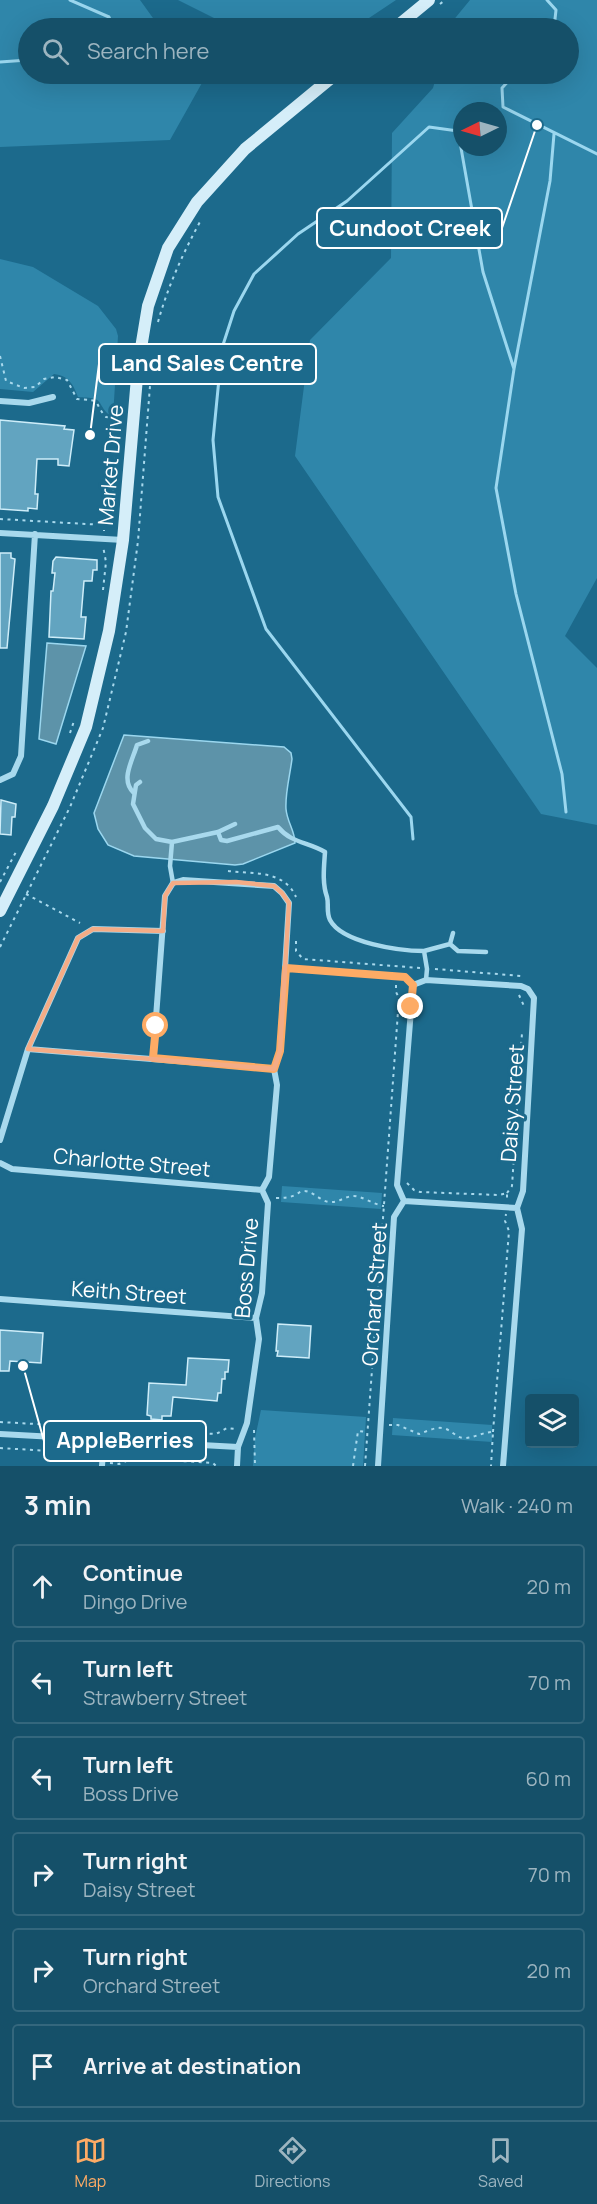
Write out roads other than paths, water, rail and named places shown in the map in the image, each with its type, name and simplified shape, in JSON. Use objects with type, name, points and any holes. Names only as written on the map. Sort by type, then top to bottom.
[{"type":"street","points":[[407,18],[429,0]]},
{"type":"street","name":"Market Drive","points":[[0,911],[53,806],[86,727],[109,631],[123,540],[138,366],[148,306],[168,248],[197,202],[245,149],[324,84]]},
{"type":"street","points":[[0,401],[29,403],[54,397]]},
{"type":"street","points":[[0,533],[123,540]]},
{"type":"street","points":[[0,780],[13,774],[21,756],[35,534]]},
{"type":"street","name":"Boss Drive","points":[[173,883],[183,880],[274,886],[289,903],[280,1051],[274,1069],[277,1085],[269,1177],[262,1190],[268,1203],[262,1293],[256,1318],[259,1339],[245,1429],[238,1447],[237,1466]]},
{"type":"street","points":[[153,1058],[165,896],[173,883]]},
{"type":"street","points":[[0,1140],[28,1049],[78,938],[93,929],[163,931]]},
{"type":"street","points":[[286,968],[405,977],[413,985],[426,980]]},
{"type":"street","name":"Daisy Street","points":[[426,980],[516,985],[528,990],[534,998],[523,1191],[517,1208],[522,1228],[503,1466]]},
{"type":"street","name":"Orchard Street","points":[[378,1466],[394,1217],[404,1201],[398,1182],[413,985]]},
{"type":"street","points":[[28,1049],[274,1069]]},
{"type":"street","name":"Charlotte Street","points":[[0,1163],[12,1169],[262,1190]]},
{"type":"street","points":[[404,1201],[517,1208]]},
{"type":"street","name":"Keith Street","points":[[0,1299],[256,1318]]},
{"type":"street","points":[[0,1434],[238,1447]]},
{"type":"street","points":[[102,1466],[104,1440]]},
{"type":"lane","points":[[134,793],[127,787],[126,779],[137,745],[148,741]]},
{"type":"lane","points":[[140,782],[136,785],[133,804],[145,828],[156,839],[172,842],[218,832],[236,824]]},
{"type":"lane","points":[[218,832],[221,840],[227,841],[278,827],[292,839],[325,852],[323,892],[327,898],[329,919],[338,930],[361,940],[405,951],[424,951],[450,944]]},
{"type":"lane","points":[[172,842],[170,866],[173,883]]},
{"type":"lane","points":[[450,944],[453,933]]},
{"type":"lane","points":[[450,944],[458,951],[486,952]]},
{"type":"lane","points":[[424,951],[426,980]]},
{"type":"waterway","points":[[70,0],[109,18]]},
{"type":"waterway","points":[[547,0],[556,10],[555,18]]},
{"type":"waterway","points":[[0,62],[18,61]]},
{"type":"waterway","points":[[506,84],[502,88],[503,107],[597,154]]},
{"type":"waterway","points":[[413,839],[411,817],[266,629],[218,497],[213,440],[222,348],[234,311],[254,274],[298,234],[347,201],[429,127],[458,131],[483,272],[514,369]]},
{"type":"waterway","points":[[554,134],[550,181],[514,369],[496,488],[516,594],[562,774],[566,812]]},
{"type":"place","name":"Cundoot Creek","points":[[537,125]]},
{"type":"place","name":"Land Sales Centre","points":[[90,435]]},
{"type":"place","name":"AppleBerries","points":[[23,1366]]}]
